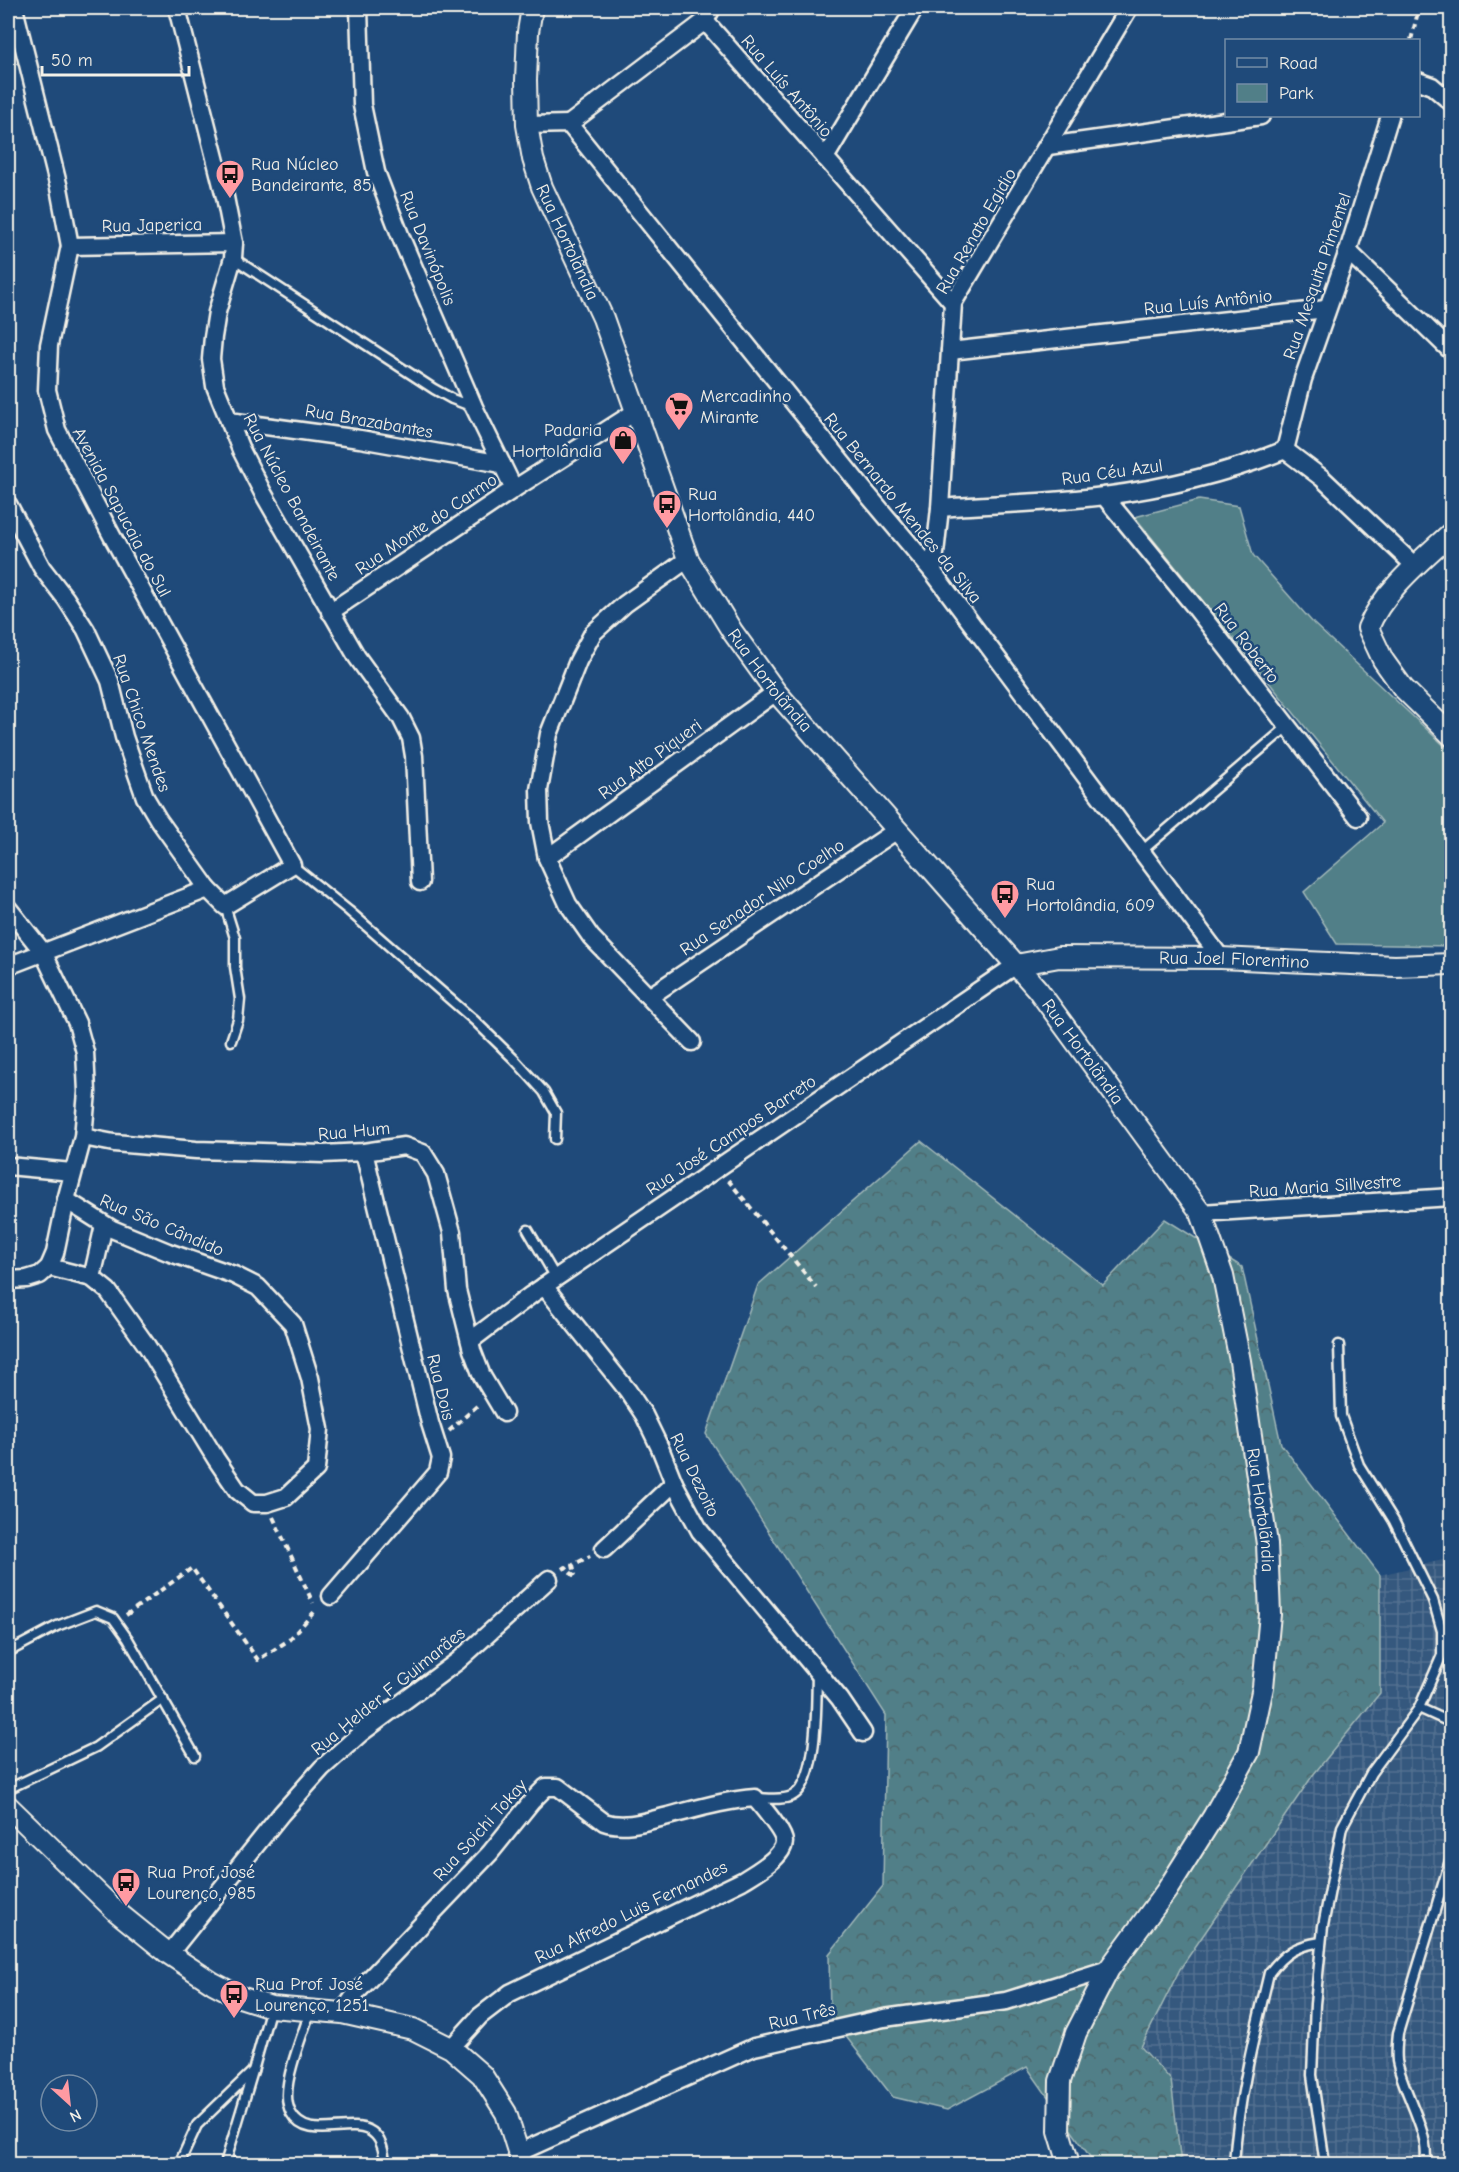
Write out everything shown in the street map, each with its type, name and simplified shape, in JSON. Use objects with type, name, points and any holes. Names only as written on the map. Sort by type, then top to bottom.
[{"type":"street","name":"Avenida Sapucaia do Sul","points":[[14,8],[39,102],[70,246],[49,345],[46,390],[57,430],[112,536],[292,865]]},
{"type":"street","name":"Rua Núcleo Bandeirante","points":[[177,8],[225,197],[233,251],[217,312],[211,359],[215,386],[254,476],[330,612],[357,657],[401,718],[411,738],[414,756],[420,882]]},
{"type":"street","name":"Rua Davinópolis","points":[[359,8],[362,105],[376,172],[402,240],[474,407],[514,489]]},
{"type":"street","name":"Rua Hortolãndia","points":[[532,8],[528,32],[526,80],[527,125],[533,159],[542,188],[603,318],[688,559],[732,631],[776,692],[1038,990],[1201,1213],[1223,1276],[1240,1361],[1267,1544],[1270,1614],[1263,1687],[1249,1752],[1213,1817],[1167,1890],[1109,1969],[1076,2032],[1060,2081],[1059,2131],[1069,2164]]},
{"type":"street","points":[[825,158],[915,8]]},
{"type":"street","name":"Rua Renato Egidio","points":[[933,572],[940,508],[953,303],[1130,8]]},
{"type":"street","name":"Rua Luís Antônio","points":[[569,124],[709,14],[825,158],[953,303]]},
{"type":"street","points":[[1420,81],[1432,86],[1452,103]]},
{"type":"street","points":[[1048,146],[1254,117]]},
{"type":"street","name":"Rua Mesquita Pimentel","points":[[1285,450],[1303,379],[1348,251],[1390,117]]},
{"type":"street","points":[[527,125],[569,124]]},
{"type":"street","name":"Rua Bernardo Mendes da Silva","points":[[569,124],[868,495],[933,572],[1143,850],[1221,958]]},
{"type":"street","name":"Rua Japerica","points":[[70,246],[233,251]]},
{"type":"street","points":[[1348,251],[1452,352]]},
{"type":"street","name":"Rua Luís Antônio","points":[[950,351],[1326,309]]},
{"type":"street","name":"Rua Monte do Carmo","points":[[330,612],[514,489],[635,412]]},
{"type":"street","name":"Rua Brazabantes","points":[[229,421],[360,439],[502,464]]},
{"type":"street","points":[[1285,450],[1322,478],[1415,566]]},
{"type":"street","name":"Rua Céu Azul","points":[[940,508],[1104,496],[1217,474],[1248,465],[1285,450]]},
{"type":"street","name":"Rua Roberto","points":[[1104,496],[1195,607],[1358,817]]},
{"type":"street","name":"Rua Chico Mendes","points":[[8,504],[42,568],[86,630],[110,681],[127,747],[145,797],[208,889],[225,906]]},
{"type":"street","points":[[1452,532],[1415,566],[1374,613],[1368,628],[1383,660],[1403,688],[1452,736]]},
{"type":"street","points":[[688,559],[625,604],[593,633],[578,661],[549,735],[539,790],[540,822],[547,858],[568,904],[591,937],[692,1042]]},
{"type":"street","name":"Rua Alto Piqueri","points":[[547,858],[776,692]]},
{"type":"street","name":"Rua Senador Nilo Coelho","points":[[649,997],[897,830]]},
{"type":"street","points":[[225,906],[292,865]]},
{"type":"street","points":[[8,966],[208,889]]},
{"type":"street","points":[[8,908],[43,952],[77,1023],[85,1052],[87,1092],[83,1137],[72,1173],[55,1253],[49,1267],[40,1275],[27,1279],[8,1280]]},
{"type":"street","name":"Rua Joel Florentino","points":[[1016,964],[1059,957],[1221,958],[1395,966],[1452,964]]},
{"type":"street","name":"Rua José Campos Barreto","points":[[470,1341],[550,1282],[1016,964]]},
{"type":"street","name":"Rua Hum","points":[[83,1137],[114,1143],[196,1150],[323,1154],[364,1152],[404,1146],[423,1153],[436,1174],[452,1232],[457,1290],[470,1341],[482,1376],[504,1413]]},
{"type":"street","name":"Rua Dois","points":[[331,1596],[438,1472],[441,1458],[430,1423],[364,1152]]},
{"type":"street","points":[[8,1167],[72,1173]]},
{"type":"street","name":"Rua Maria Sillvestre","points":[[1201,1213],[1452,1197]]},
{"type":"street","name":"Rua São Cândido","points":[[66,1200],[104,1225],[168,1252],[234,1275],[258,1287],[293,1324],[310,1378],[320,1429],[316,1469],[286,1497],[267,1503]]},
{"type":"street","points":[[92,1278],[104,1225]]},
{"type":"street","points":[[49,1267],[92,1278],[108,1291],[123,1310],[198,1432],[237,1490],[252,1503],[267,1503]]},
{"type":"street","name":"Rua Dezoito","points":[[550,1282],[628,1391],[652,1431],[674,1483],[700,1531],[840,1699],[863,1733]]},
{"type":"street","points":[[604,1549],[674,1483]]},
{"type":"street","name":"Rua Helder F Guimarães","points":[[169,1954],[281,1814],[322,1768],[361,1733],[458,1662],[549,1579]]},
{"type":"street","name":"Rua Soichi Tokay","points":[[342,2013],[358,1991],[490,1853],[546,1787],[558,1787],[603,1822],[613,1825],[641,1822],[736,1799],[755,1798]]},
{"type":"street","name":"Rua Alfredo Luis Fernandes","points":[[450,2048],[480,2016],[510,1993],[742,1881],[774,1859],[781,1851],[784,1842],[781,1833],[755,1798]]},
{"type":"street","points":[[8,1806],[117,1912],[169,1954],[213,1983],[240,1997],[271,2007],[342,2013],[412,2029],[450,2048],[482,2075],[506,2113],[521,2158]]},
{"type":"street","name":"Rua Três","points":[[521,2158],[754,2047],[884,2018],[1006,2001],[1109,1969]]},
{"type":"lane","points":[[233,251],[434,389],[474,407]]},
{"type":"lane","points":[[1143,850],[1287,727]]},
{"type":"lane","points":[[292,865],[476,1021],[514,1059],[544,1092],[556,1113],[555,1139]]},
{"type":"lane","points":[[225,906],[235,938],[235,967],[240,999],[238,1020],[231,1041]]},
{"type":"lane","points":[[528,1230],[550,1282]]},
{"type":"lane","points":[[1325,2164],[1312,2075],[1315,2004],[1321,1942],[1342,1827],[1371,1773],[1419,1708],[1442,1655],[1442,1631],[1433,1600],[1394,1521],[1359,1466],[1341,1416],[1339,1345]]},
{"type":"lane","points":[[8,1652],[57,1626],[96,1611],[116,1622],[195,1756]]},
{"type":"lane","points":[[755,1798],[785,1799],[796,1793],[805,1783],[816,1731],[817,1673]]},
{"type":"lane","points":[[8,1789],[96,1747],[163,1699]]},
{"type":"lane","points":[[1419,1708],[1452,1723]]},
{"type":"lane","points":[[1425,2164],[1422,2132],[1405,2091],[1397,2059],[1398,2033],[1452,1854]]},
{"type":"lane","points":[[1234,2164],[1241,2104],[1269,1972],[1280,1958],[1301,1945],[1321,1942]]},
{"type":"lane","points":[[229,2163],[271,2007]]},
{"type":"lane","points":[[310,2010],[288,2085],[288,2108],[295,2120],[304,2126],[359,2127],[370,2130],[379,2138],[384,2151],[385,2164]]},
{"type":"lane","points":[[178,2164],[197,2125],[253,2071]]},
{"type":"path","points":[[1411,39],[1419,8]]},
{"type":"path","points":[[718,1167],[816,1287]]},
{"type":"path","points":[[436,1442],[491,1394]]},
{"type":"path","points":[[267,1503],[316,1610]]},
{"type":"path","points":[[549,1579],[565,1578],[562,1569],[564,1567],[573,1575],[575,1574],[573,1565],[604,1549]]},
{"type":"path","points":[[116,1622],[192,1568],[258,1660],[289,1640],[331,1596]]},
{"type":"shaded area","points":[[1451,1558],[1451,2164],[1181,2164],[1171,2080],[1141,2047],[1180,1969],[1313,1775],[1380,1693],[1380,1575]]},
{"type":"green space","points":[[1199,500],[1239,506],[1253,555],[1314,624],[1451,752],[1451,946],[1337,944],[1304,892],[1383,823],[1135,517]]},
{"type":"green space","points":[[921,1141],[1103,1285],[1165,1219],[1242,1267],[1281,1444],[1380,1575],[1380,1693],[1313,1775],[1180,1969],[1141,2047],[1171,2080],[1181,2164],[1095,2164],[1027,2067],[947,2110],[893,2097],[830,2016],[829,1954],[883,1886],[886,1715],[706,1434],[758,1285]]},
{"type":"place","name":"Rua Núcleo Bandeirante, 85","points":[[230,200]]},
{"type":"place","name":"Mercadinho Mirante","points":[[679,432]]},
{"type":"place","name":"Padaria Hortolândia","points":[[623,466]]},
{"type":"place","name":"Rua Hortolândia, 440","points":[[667,530]]},
{"type":"place","name":"Rua Hortolândia, 609","points":[[1005,920]]},
{"type":"place","name":"Rua Prof. José Lourenço, 985","points":[[126,1908]]},
{"type":"place","name":"Rua Prof. José Lourenço, 1251","points":[[234,2020]]}]
